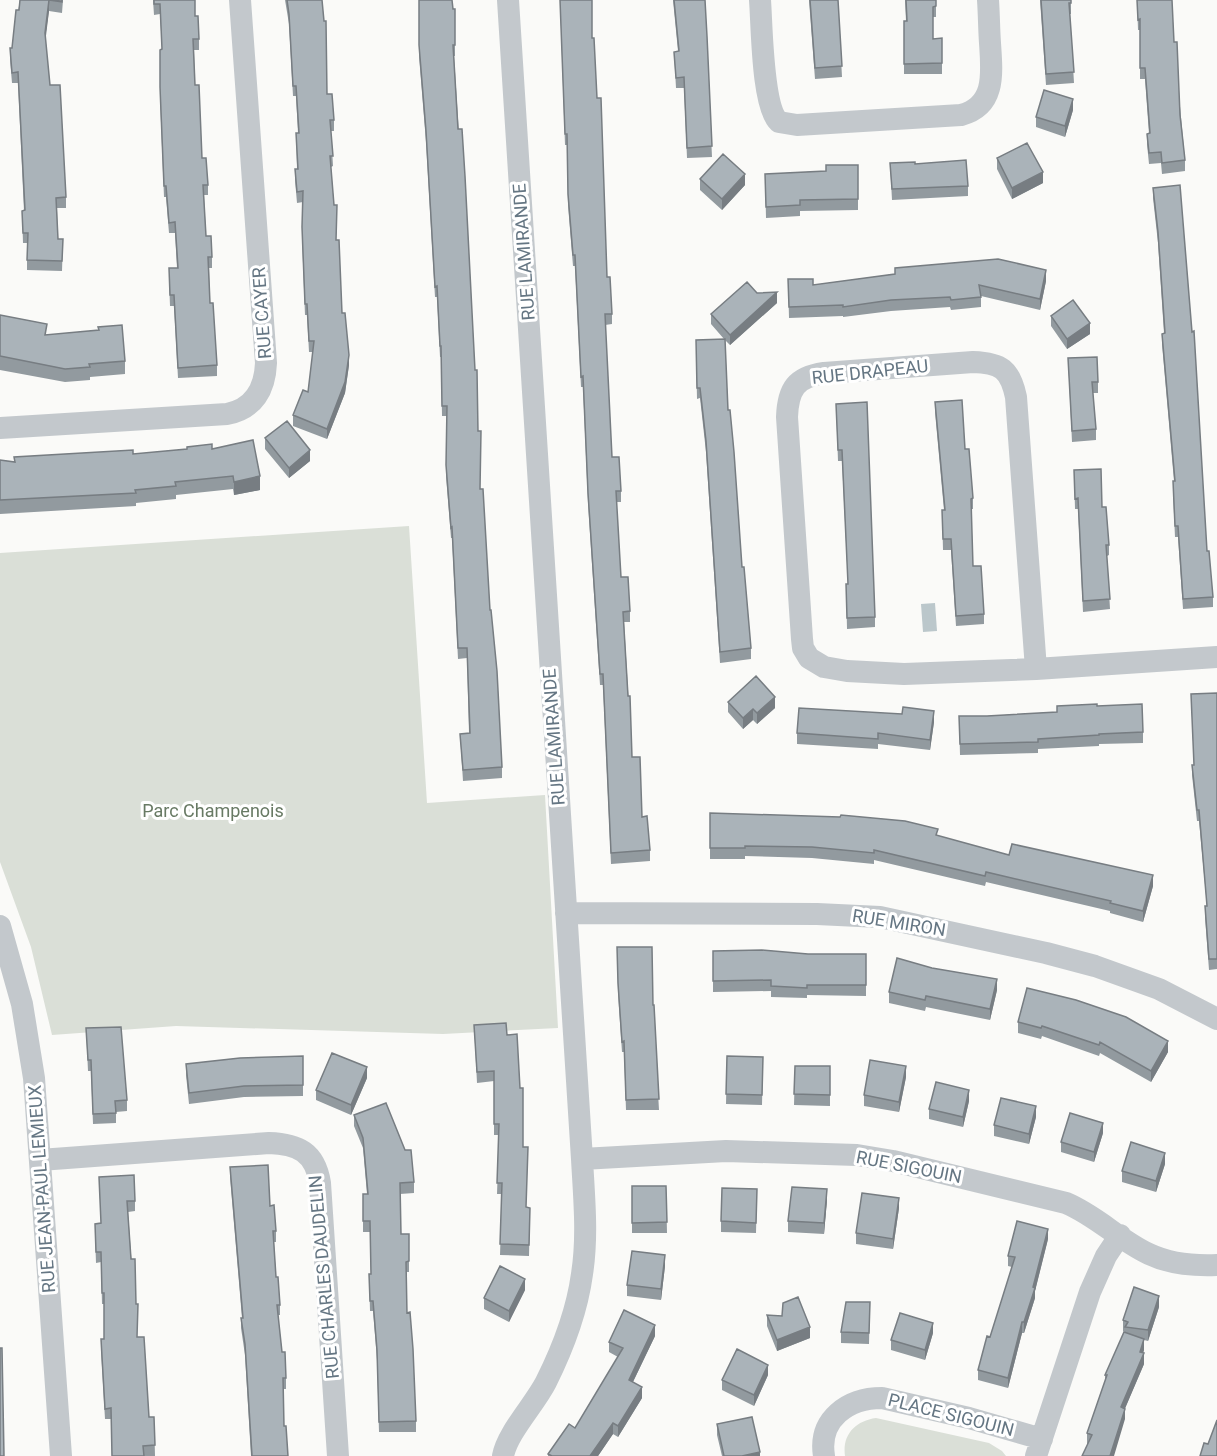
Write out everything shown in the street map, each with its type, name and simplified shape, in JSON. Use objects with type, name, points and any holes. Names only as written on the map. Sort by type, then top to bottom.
[{"type":"street","name":"RUE CAYER","points":[[0,428],[217,416],[239,411],[249,405],[259,394],[265,376],[266,363],[240,0]]},
{"type":"street","name":"RUE LAMIRANDE","points":[[503,1456],[507,1441],[546,1382],[564,1341],[576,1304],[583,1271],[584,1253],[582,1160],[508,0]]},
{"type":"street","points":[[760,0],[766,86],[771,110],[779,122],[797,125],[961,115],[975,109],[986,98],[991,76],[987,0]]},
{"type":"street","name":"RUE DRAPEAU","points":[[1036,669],[1016,397],[1009,374],[992,363],[974,362],[824,373],[806,377],[800,381],[788,400],[787,417],[803,648],[809,658],[817,664],[834,669],[904,674],[1036,669],[1217,657]]},
{"type":"street","name":"RUE MIRON","points":[[566,913],[880,917],[1084,963],[1159,989],[1217,1019]]},
{"type":"street","name":"RUE JEAN-PAUL LEMIEUX","points":[[0,926],[22,1004],[31,1050],[60,1456]]},
{"type":"street","name":"RUE CHARLES DAUDELIN","points":[[40,1160],[269,1143],[290,1145],[305,1153],[316,1168],[320,1183],[338,1456]]},
{"type":"street","name":"RUE SIGOUIN","points":[[582,1160],[726,1151],[866,1156],[1052,1199],[1089,1214],[1140,1249],[1161,1259],[1186,1264],[1217,1265]]},
{"type":"street","name":"PLACE SIGOUIN","points":[[824,1456],[824,1437],[833,1419],[849,1405],[859,1400],[872,1398],[882,1398],[959,1416],[1039,1447],[1090,1292],[1106,1256],[1120,1235]]},
{"type":"green space","name":"Parc Champenois","points":[[409,526],[427,803],[545,795],[558,1028],[443,1034],[176,1026],[52,1035],[31,947],[0,862],[0,553]]},
{"type":"green space","points":[[876,1418],[989,1443],[1006,1456],[845,1456],[846,1442],[852,1430],[862,1422]]},
{"type":"shaded area","points":[[935,603],[937,631],[923,632],[921,604]]},
{"type":"building","points":[[20,0],[49,0],[45,33],[50,85],[60,85],[66,197],[56,198],[58,239],[63,239],[62,261],[27,260],[28,233],[23,233],[22,211],[25,210],[18,72],[12,73],[10,48],[12,48],[16,10],[19,10]]},
{"type":"building","points":[[154,0],[195,0],[195,16],[198,16],[199,39],[193,39],[195,85],[199,85],[202,158],[206,158],[208,185],[203,185],[206,236],[211,236],[212,257],[208,257],[210,303],[213,303],[217,365],[178,368],[174,295],[170,295],[169,268],[178,268],[175,222],[169,223],[166,186],[164,186],[160,87],[160,50],[162,49],[160,4],[154,4]]},
{"type":"building","points":[[287,0],[322,0],[324,21],[326,21],[327,94],[332,94],[334,120],[330,120],[333,156],[330,156],[334,205],[337,205],[336,240],[339,240],[342,313],[345,313],[349,355],[345,382],[327,429],[293,415],[303,390],[308,392],[314,341],[309,341],[307,304],[305,304],[303,191],[297,192],[295,169],[298,169],[296,133],[299,133]]},
{"type":"building","points":[[419,0],[452,0],[453,9],[455,9],[455,45],[453,45],[458,129],[462,129],[475,370],[477,370],[478,431],[481,431],[480,489],[483,489],[502,767],[463,770],[460,734],[470,733],[467,648],[458,648],[452,527],[446,465],[447,406],[442,406],[441,346],[419,45]]},
{"type":"building","points":[[560,0],[592,0],[592,38],[594,38],[597,98],[601,98],[607,277],[610,277],[612,314],[605,314],[612,457],[619,457],[621,491],[616,491],[621,577],[628,577],[630,611],[623,612],[632,757],[640,757],[642,817],[647,816],[650,850],[611,853],[603,674],[600,674],[575,255],[573,255],[568,194]]},
{"type":"building","points":[[674,0],[705,0],[712,146],[687,148],[684,77],[676,78],[674,52],[679,51]]},
{"type":"building","points":[[810,0],[838,0],[842,66],[815,68]]},
{"type":"building","points":[[906,0],[936,0],[936,6],[933,7],[933,39],[942,38],[942,63],[904,64]]},
{"type":"building","points":[[1041,0],[1071,0],[1069,3],[1074,72],[1046,74]]},
{"type":"building","points":[[1137,0],[1172,0],[1185,160],[1162,163],[1161,152],[1149,153],[1147,134],[1150,133],[1145,68],[1140,68],[1140,19],[1138,20]]},
{"type":"building","points":[[1044,90],[1073,99],[1065,126],[1036,117]]},
{"type":"building","points":[[1027,143],[1043,172],[1012,188],[997,158]]},
{"type":"building","points":[[723,154],[745,174],[722,199],[700,179]]},
{"type":"building","points":[[966,160],[968,186],[892,189],[890,163],[915,162],[915,164]]},
{"type":"building","points":[[826,165],[858,165],[858,199],[800,200],[800,205],[766,207],[765,174],[826,171]]},
{"type":"building","points":[[1180,185],[1192,332],[1194,331],[1207,551],[1209,551],[1213,597],[1183,599],[1178,526],[1175,526],[1173,481],[1175,481],[1162,334],[1165,333],[1153,188]]},
{"type":"building","points":[[998,259],[1046,270],[1040,299],[979,285],[981,297],[951,300],[950,297],[891,300],[843,307],[843,305],[789,307],[788,279],[813,279],[813,285],[895,274],[895,268]]},
{"type":"building","points":[[747,282],[757,293],[777,292],[730,335],[711,314]]},
{"type":"building","points":[[1073,300],[1090,323],[1067,339],[1051,316]]},
{"type":"building","points":[[0,315],[47,324],[45,335],[99,330],[98,327],[122,325],[125,361],[65,369],[0,356]]},
{"type":"building","points":[[725,339],[728,410],[730,410],[742,567],[744,567],[751,648],[720,652],[706,441],[700,388],[697,388],[696,340]]},
{"type":"building","points":[[1097,357],[1098,382],[1092,382],[1096,429],[1072,431],[1068,358]]},
{"type":"building","points":[[962,400],[965,449],[969,449],[973,498],[971,499],[973,566],[981,566],[984,614],[956,616],[951,539],[943,539],[942,510],[945,510],[935,402]]},
{"type":"building","points":[[867,402],[875,617],[847,618],[846,584],[848,584],[842,450],[838,450],[836,404]]},
{"type":"building","points":[[287,421],[310,450],[289,468],[265,438]]},
{"type":"building","points":[[253,440],[260,476],[234,482],[233,476],[175,482],[176,486],[135,490],[136,493],[0,500],[0,460],[15,462],[14,457],[133,450],[133,454],[187,449],[187,447],[212,444],[212,449]]},
{"type":"building","points":[[1101,469],[1102,507],[1106,507],[1109,545],[1106,545],[1110,599],[1083,601],[1078,498],[1075,499],[1074,470]]},
{"type":"building","points":[[756,676],[775,697],[757,713],[753,709],[743,718],[728,702]]},
{"type":"building","points":[[1217,693],[1217,959],[1209,959],[1199,810],[1197,810],[1192,765],[1194,765],[1191,694]]},
{"type":"building","points":[[1097,704],[1097,706],[1142,704],[1143,732],[1038,739],[1038,742],[960,744],[959,716],[1057,712],[1057,706]]},
{"type":"building","points":[[903,707],[934,711],[930,740],[878,733],[878,739],[797,733],[799,708],[902,714]]},
{"type":"building","points":[[710,813],[840,817],[841,815],[905,821],[938,829],[936,835],[1009,855],[1012,844],[1153,875],[1143,911],[1110,903],[1111,901],[986,872],[985,876],[874,850],[874,853],[812,847],[710,848]]},
{"type":"building","points":[[617,947],[652,947],[659,1099],[626,1100]]},
{"type":"building","points":[[762,950],[808,954],[866,954],[866,985],[807,985],[807,988],[771,986],[771,980],[713,981],[713,951]]},
{"type":"building","points":[[897,958],[932,968],[997,979],[990,1009],[926,996],[925,1000],[889,992]]},
{"type":"building","points":[[1027,988],[1076,1000],[1126,1017],[1168,1041],[1151,1071],[1100,1042],[1099,1045],[1042,1026],[1041,1028],[1018,1022]]},
{"type":"building","points":[[506,1023],[507,1035],[517,1034],[520,1088],[523,1088],[523,1147],[528,1147],[526,1207],[530,1208],[529,1245],[500,1244],[502,1183],[497,1183],[499,1124],[494,1124],[494,1071],[477,1072],[474,1025]]},
{"type":"building","points":[[121,1027],[127,1100],[115,1101],[116,1113],[93,1114],[91,1060],[88,1060],[86,1028]]},
{"type":"building","points":[[332,1053],[367,1067],[351,1105],[316,1090]]},
{"type":"building","points":[[303,1056],[303,1085],[244,1086],[189,1093],[186,1064],[240,1058]]},
{"type":"building","points":[[727,1056],[763,1057],[762,1095],[726,1094]]},
{"type":"building","points":[[870,1060],[906,1066],[899,1102],[864,1095]]},
{"type":"building","points":[[795,1066],[830,1066],[830,1095],[794,1094]]},
{"type":"building","points":[[936,1082],[969,1090],[963,1117],[929,1109]]},
{"type":"building","points":[[1001,1098],[1036,1106],[1029,1134],[994,1125]]},
{"type":"building","points":[[386,1103],[405,1150],[411,1150],[414,1182],[400,1183],[401,1234],[409,1234],[409,1261],[406,1262],[407,1313],[410,1312],[416,1421],[379,1422],[377,1350],[373,1301],[370,1301],[370,1221],[363,1221],[363,1194],[368,1194],[363,1138],[354,1115]]},
{"type":"building","points":[[1070,1113],[1103,1123],[1094,1152],[1061,1142]]},
{"type":"building","points":[[1131,1142],[1165,1153],[1156,1181],[1122,1171]]},
{"type":"building","points":[[268,1165],[270,1206],[274,1205],[276,1231],[273,1231],[280,1305],[277,1305],[282,1352],[285,1352],[284,1426],[286,1426],[288,1456],[252,1456],[230,1167]]},
{"type":"building","points":[[134,1175],[135,1201],[127,1201],[131,1259],[135,1259],[136,1304],[138,1304],[137,1337],[144,1337],[149,1417],[154,1417],[155,1445],[143,1446],[144,1456],[112,1456],[111,1408],[105,1409],[101,1339],[104,1339],[104,1293],[102,1293],[101,1252],[96,1252],[95,1224],[101,1223],[99,1177]]},
{"type":"building","points":[[632,1186],[666,1186],[667,1222],[632,1223]]},
{"type":"building","points":[[792,1187],[827,1189],[824,1223],[788,1221]]},
{"type":"building","points":[[722,1188],[757,1189],[756,1223],[721,1221]]},
{"type":"building","points":[[862,1193],[899,1198],[893,1239],[856,1233]]},
{"type":"building","points":[[1017,1221],[1048,1229],[1033,1287],[1035,1288],[1024,1322],[1022,1322],[1008,1378],[978,1370],[987,1336],[990,1337],[1015,1257],[1008,1256]]},
{"type":"building","points":[[632,1251],[665,1255],[661,1289],[627,1285]]},
{"type":"building","points":[[500,1266],[525,1279],[509,1311],[484,1298]]},
{"type":"building","points":[[1134,1287],[1159,1296],[1148,1330],[1125,1327],[1128,1322],[1123,1320]]},
{"type":"building","points":[[798,1297],[810,1327],[777,1340],[767,1315],[782,1316],[783,1303]]},
{"type":"building","points":[[846,1302],[870,1302],[869,1333],[841,1332]]},
{"type":"building","points":[[624,1310],[655,1325],[629,1380],[642,1387],[618,1426],[613,1423],[590,1456],[552,1456],[548,1454],[569,1424],[575,1428],[623,1348],[609,1342]]},
{"type":"building","points":[[900,1313],[933,1323],[925,1350],[891,1340]]},
{"type":"building","points":[[1124,1332],[1144,1339],[1140,1352],[1144,1353],[1121,1407],[1125,1409],[1110,1456],[1082,1456],[1092,1435],[1087,1433],[1107,1375],[1105,1375]]},
{"type":"building","points":[[0,1348],[2,1348],[4,1456],[0,1456]]},
{"type":"building","points":[[737,1349],[768,1365],[754,1395],[722,1380]]},
{"type":"building","points":[[752,1417],[760,1452],[742,1456],[724,1456],[717,1424]]},
{"type":"building","points":[[1217,1420],[1217,1456],[1200,1456],[1204,1443],[1208,1444]]}]
